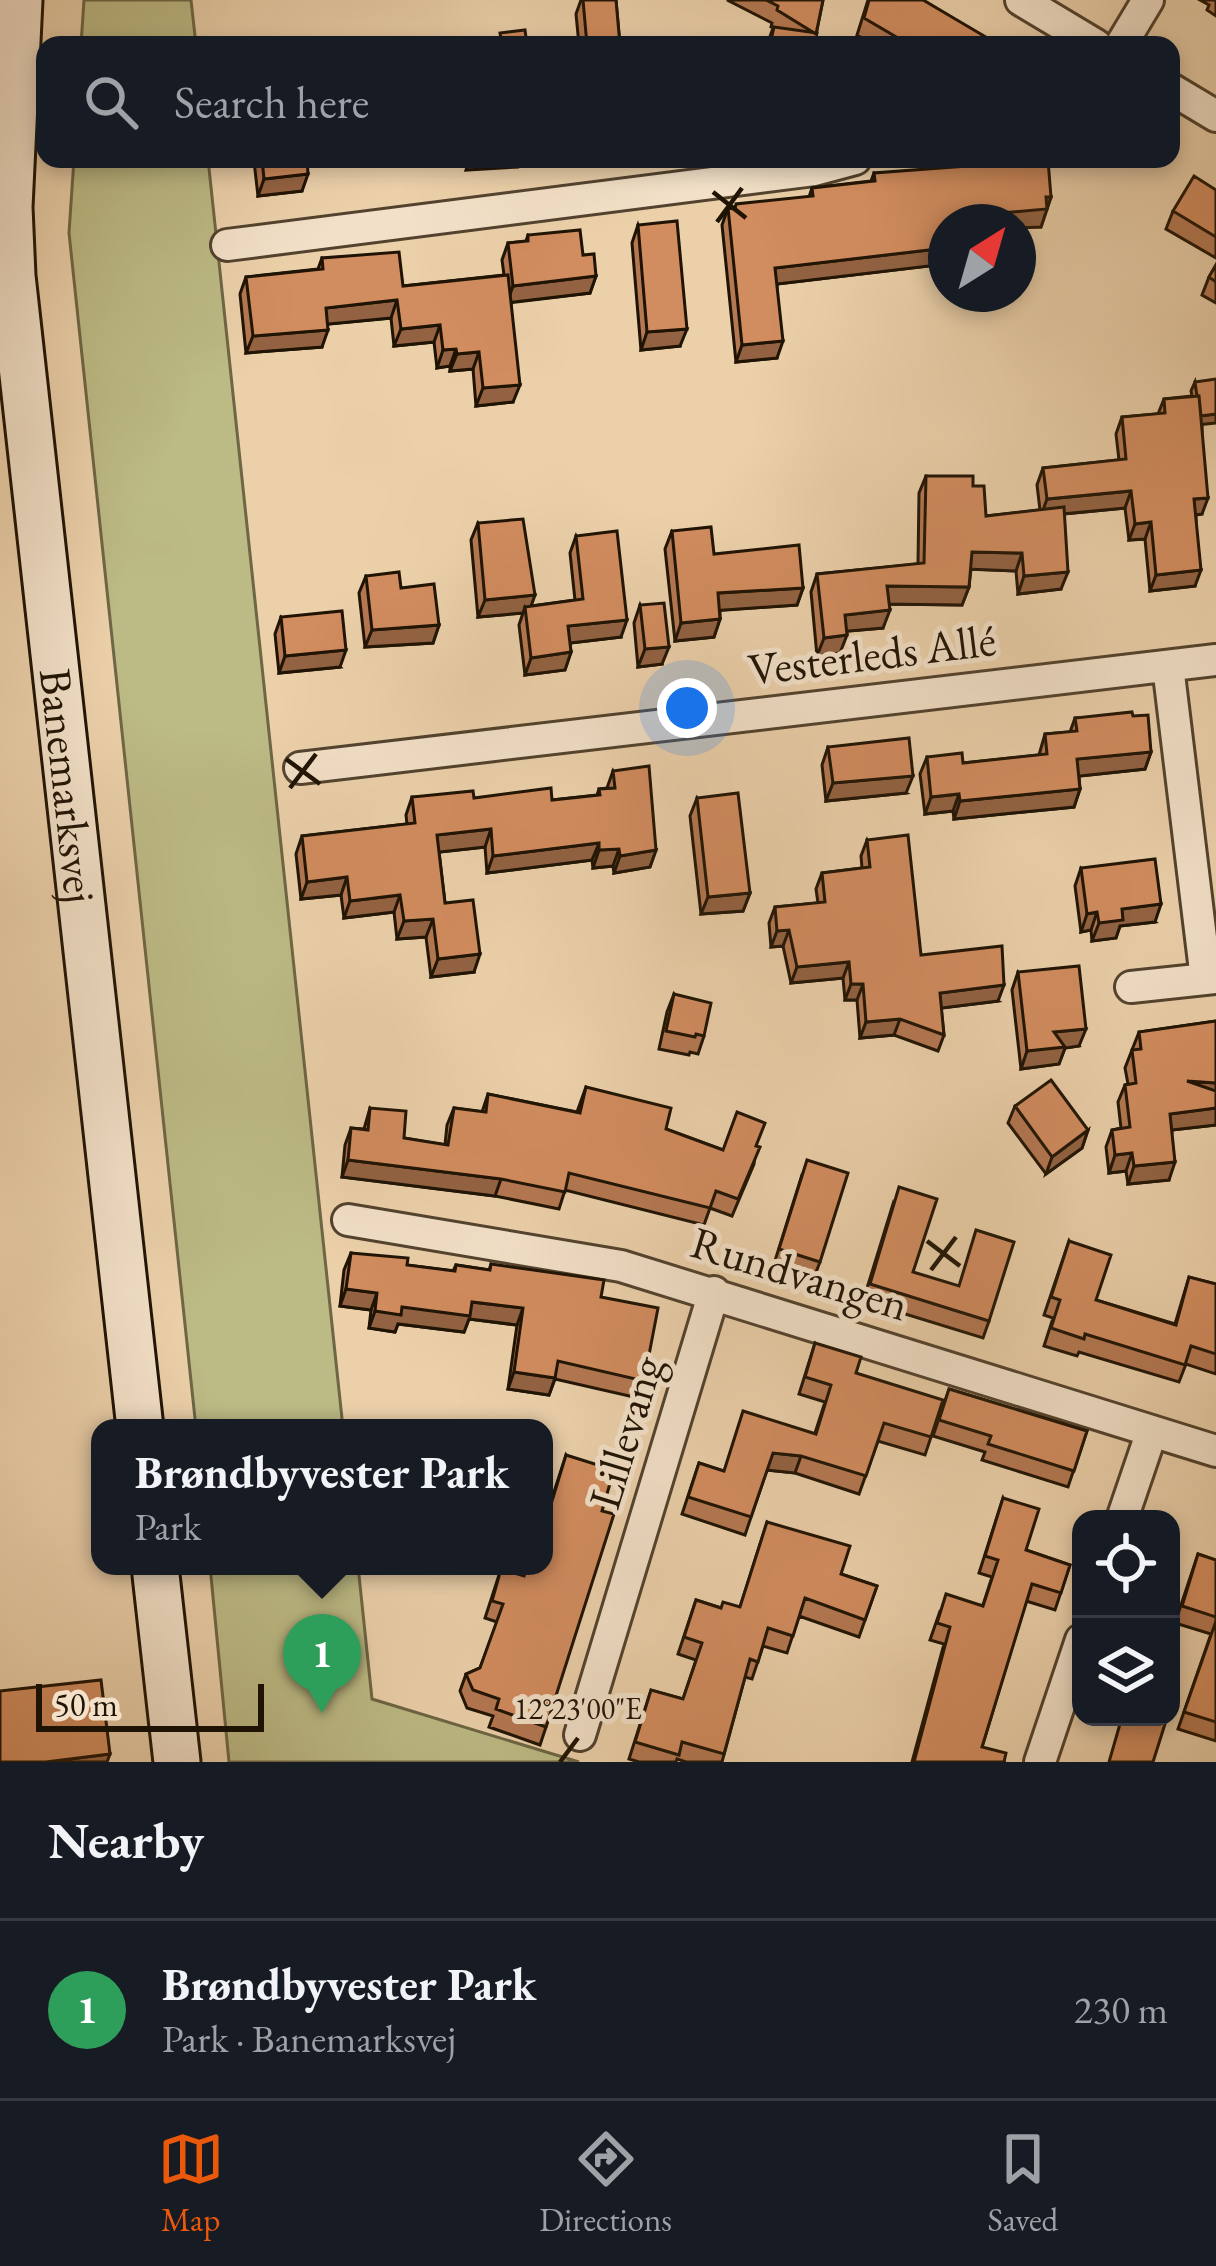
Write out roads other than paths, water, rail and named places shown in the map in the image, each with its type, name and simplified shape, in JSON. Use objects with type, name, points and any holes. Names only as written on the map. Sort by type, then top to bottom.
[{"type":"street","name":"Banemarksvej","points":[[19,0],[4,207],[139,1419]]},
{"type":"street","points":[[1021,0],[1081,36]]},
{"type":"street","points":[[1126,36],[1148,0]]},
{"type":"street","points":[[1180,94],[1216,116]]},
{"type":"street","points":[[227,245],[821,168]]},
{"type":"street","name":"Vesterleds Allé","points":[[300,768],[1216,660]]},
{"type":"street","points":[[1131,986],[1211,979],[1168,666]]},
{"type":"street","name":"Rundvangen","points":[[348,1220],[600,1262],[714,1292],[1216,1451]]},
{"type":"street","name":"Lillevang","points":[[580,1735],[714,1292]]},
{"type":"street","points":[[1125,1510],[1152,1431]]},
{"type":"street","points":[[156,1575],[177,1762]]},
{"type":"street","points":[[1040,1762],[1072,1667]]},
{"type":"place","name":"Brøndbyvester Park","points":[[322,1713]]}]
